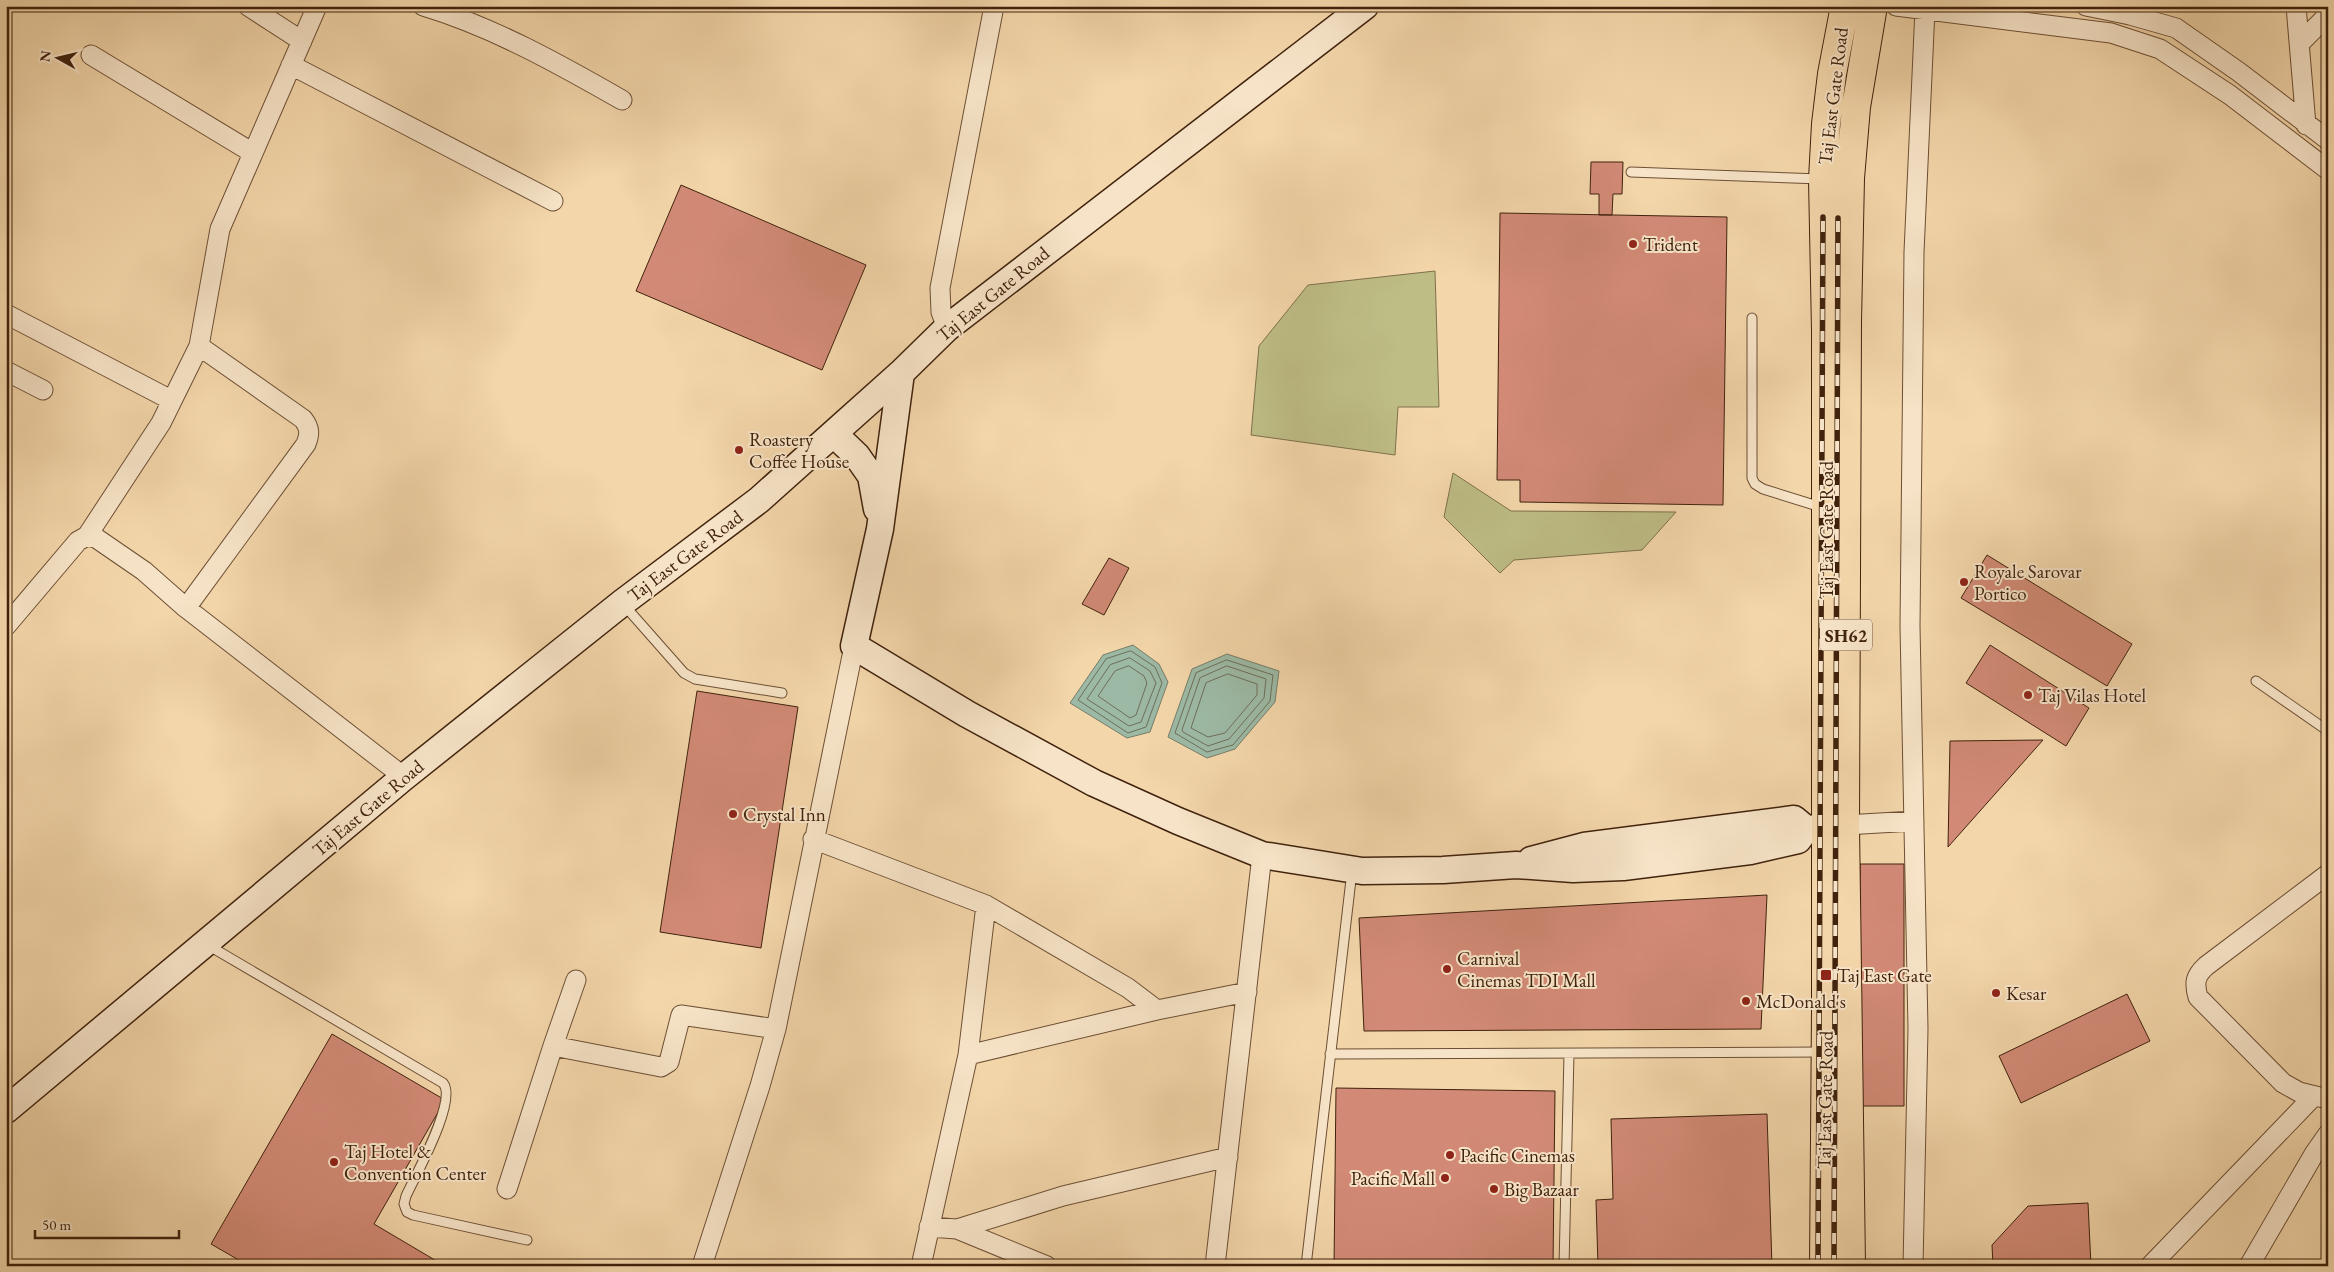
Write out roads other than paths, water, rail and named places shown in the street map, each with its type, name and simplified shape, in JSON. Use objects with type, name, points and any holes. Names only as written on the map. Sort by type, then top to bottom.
[{"type":"main road","name":"Taj East Gate Road","points":[[6,1110],[404,777],[622,603],[759,500],[901,373],[947,328],[1365,6]]},
{"type":"main road","name":"Taj East Gate Road","points":[[1824,1266],[1826,509],[1824,179],[1826,124],[1832,74],[1845,6]]},
{"type":"main road","name":"SH62","points":[[1851,1266],[1825,827],[1850,178],[1856,108],[1873,6]]},
{"type":"main road","points":[[901,373],[880,529],[854,646],[967,714],[1094,783],[1262,856],[1352,869],[1443,870],[1516,865],[1573,869],[1665,862],[1798,840],[1825,827]]},
{"type":"main road","points":[[834,434],[857,456],[871,476],[880,529]]},
{"type":"street","points":[[248,6],[302,41]]},
{"type":"street","points":[[6,626],[68,551],[82,538],[87,536],[161,423],[199,346],[220,229],[317,6]]},
{"type":"street","points":[[423,6],[445,13],[517,44],[578,74],[622,100]]},
{"type":"street","points":[[947,328],[941,312],[940,288],[994,6]]},
{"type":"street","points":[[1896,6],[2111,33],[2160,49],[2230,95],[2328,170]]},
{"type":"street","points":[[2086,6],[2130,15],[2176,28],[2239,72],[2328,140]]},
{"type":"street","points":[[2296,6],[2306,125]]},
{"type":"street","points":[[1913,1266],[1918,1029],[1910,626],[1914,252],[1924,9]]},
{"type":"street","points":[[2300,43],[2328,15]]},
{"type":"street","points":[[91,55],[253,153]]},
{"type":"street","points":[[291,65],[553,202]]},
{"type":"street","points":[[6,314],[171,400]]},
{"type":"street","points":[[186,608],[306,444],[309,435],[309,427],[303,419],[199,346]]},
{"type":"street","points":[[6,372],[43,390]]},
{"type":"street","points":[[87,536],[104,542],[144,571],[186,608],[404,777]]},
{"type":"street","points":[[702,1266],[760,1086],[776,1029],[854,646]]},
{"type":"street","points":[[1825,827],[1914,821]]},
{"type":"street","points":[[814,840],[986,905],[1128,988],[1157,1010]]},
{"type":"street","points":[[1215,1266],[1262,856]]},
{"type":"street","points":[[2150,1266],[2320,1098],[2299,1092],[2283,1083],[2198,997],[2194,986],[2197,974],[2206,966],[2328,874]]},
{"type":"street","points":[[921,1266],[968,1055],[986,905]]},
{"type":"street","points":[[507,1189],[576,980]]},
{"type":"street","points":[[968,1055],[1157,1010],[1247,992]]},
{"type":"street","points":[[553,1046],[665,1066],[669,1062],[681,1014],[776,1029]]},
{"type":"street","points":[[2249,1266],[2304,1170],[2328,1134]]},
{"type":"street","points":[[957,1230],[1063,1196],[1228,1158]]},
{"type":"street","points":[[929,1227],[957,1230],[1047,1266]]},
{"type":"lane","points":[[1631,172],[1824,179]]},
{"type":"lane","points":[[1752,318],[1752,478],[1755,484],[1763,489],[1826,509]]},
{"type":"lane","points":[[622,603],[684,673],[695,679],[782,693]]},
{"type":"lane","points":[[2256,681],[2328,731]]},
{"type":"lane","points":[[1306,1266],[1352,869]]},
{"type":"lane","points":[[206,944],[447,1087],[448,1098],[435,1135],[406,1196],[404,1204],[407,1212],[420,1217],[527,1240]]},
{"type":"lane","points":[[1330,1054],[1826,1052]]},
{"type":"lane","points":[[1564,1266],[1569,1054]]},
{"type":"water","points":[[1133,645],[1159,664],[1168,682],[1150,732],[1127,738],[1070,703],[1103,655]]},
{"type":"water","points":[[1227,654],[1279,671],[1275,702],[1235,749],[1207,758],[1168,737],[1192,669]]},
{"type":"railway","points":[[1818,1266],[1823,217]]},
{"type":"railway","points":[[1834,1266],[1838,218]]},
{"type":"place","name":"Trident","points":[[1633,244]]},
{"type":"place","name":"Roastery Coffee House","points":[[739,450]]},
{"type":"place","name":"Royale Sarovar Portico","points":[[1964,582]]},
{"type":"place","name":"Taj Vilas Hotel","points":[[2028,695]]},
{"type":"place","name":"Crystal Inn","points":[[733,814]]},
{"type":"place","name":"Carnival Cinemas TDI Mall","points":[[1447,969]]},
{"type":"place","name":"Taj East Gate","points":[[1826,975]]},
{"type":"place","name":"Kesar","points":[[1996,993]]},
{"type":"place","name":"McDonald's","points":[[1746,1001]]},
{"type":"place","name":"Pacific Cinemas","points":[[1450,1155]]},
{"type":"place","name":"Taj Hotel & Convention Center","points":[[334,1162]]},
{"type":"place","name":"Pacific Mall","points":[[1445,1178]]},
{"type":"place","name":"Big Bazaar","points":[[1494,1189]]}]
